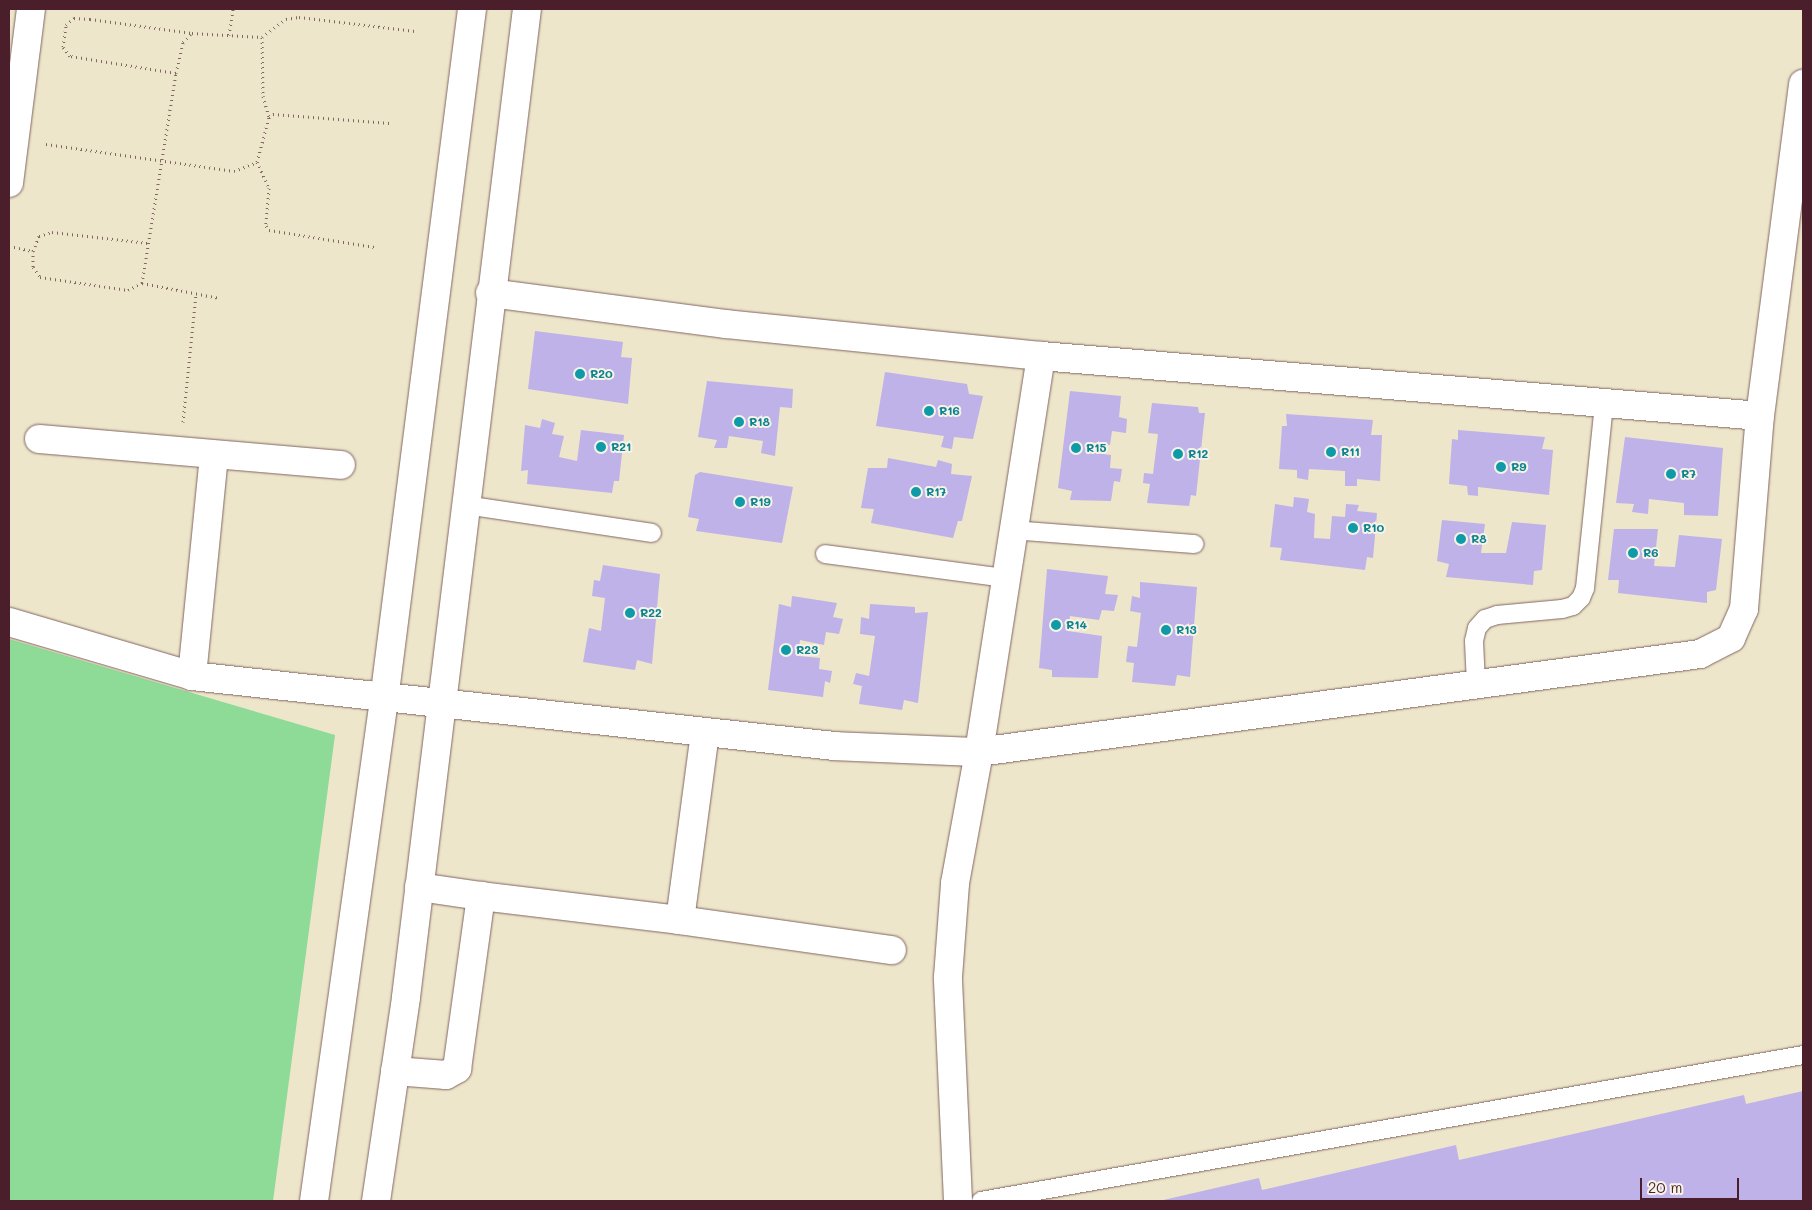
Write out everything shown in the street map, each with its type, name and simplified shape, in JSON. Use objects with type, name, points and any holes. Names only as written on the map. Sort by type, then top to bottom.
[{"type":"street","points":[[9,183],[31,9]]},
{"type":"street","points":[[314,1201],[384,700],[472,9]]},
{"type":"street","points":[[376,1201],[395,1071],[490,293],[527,9]]},
{"type":"street","points":[[9,622],[192,676],[384,700],[440,704],[834,746],[979,752],[1700,654],[1731,638],[1744,609],[1760,416],[1803,84]]},
{"type":"street","points":[[490,293],[726,324],[1041,356],[1760,416]]},
{"type":"street","points":[[958,1201],[948,978],[955,883],[979,752],[1011,530],[1041,356]]},
{"type":"street","points":[[39,439],[341,465]]},
{"type":"street","points":[[192,676],[214,455]]},
{"type":"street","points":[[680,920],[705,733]]},
{"type":"street","points":[[418,887],[680,920],[892,950]]},
{"type":"street","points":[[395,1071],[446,1075],[457,1069],[481,896]]},
{"type":"lane","points":[[1476,684],[1474,640],[1477,628],[1485,619],[1497,615],[1562,609],[1573,606],[1581,598],[1585,588],[1604,404]]},
{"type":"lane","points":[[465,505],[652,533]]},
{"type":"lane","points":[[1011,530],[1194,544]]},
{"type":"lane","points":[[825,554],[1004,578]]},
{"type":"lane","points":[[981,1201],[1803,1055]]},
{"type":"path","points":[[229,35],[233,9]]},
{"type":"path","points":[[176,73],[70,56],[64,47],[66,25],[74,18],[192,34],[262,37],[286,19],[299,17],[415,31]]},
{"type":"path","points":[[142,283],[176,73],[183,42],[192,34]]},
{"type":"path","points":[[262,37],[263,90],[269,117],[257,162],[269,188],[266,226],[269,230],[375,247]]},
{"type":"path","points":[[269,117],[278,113],[390,123]]},
{"type":"path","points":[[15,140],[234,171],[257,162]]},
{"type":"path","points":[[148,243],[52,232],[39,236],[33,251],[33,267],[40,277],[128,290],[142,283],[196,295],[220,298]]},
{"type":"path","points":[[9,246],[33,251]]},
{"type":"path","points":[[180,452],[196,295]]},
{"type":"green space","points":[[9,639],[335,735],[273,1201],[9,1201]]},
{"type":"building","name":"R20","points":[[535,331],[623,342],[621,357],[632,358],[628,404],[528,389]]},
{"type":"building","name":"R16","points":[[885,372],[967,384],[969,394],[983,396],[973,439],[954,437],[952,449],[941,447],[944,436],[876,426]]},
{"type":"building","name":"R18","points":[[707,381],[793,389],[792,408],[780,407],[775,456],[761,453],[763,441],[729,436],[727,448],[714,448],[717,440],[698,437]]},
{"type":"building","name":"R15","points":[[1070,391],[1121,396],[1119,417],[1127,419],[1126,433],[1112,431],[1110,445],[1089,442],[1088,452],[1111,455],[1110,468],[1122,469],[1120,482],[1114,481],[1111,501],[1070,500],[1072,491],[1058,488]]},
{"type":"building","name":"R12","points":[[1152,403],[1198,407],[1199,413],[1205,413],[1196,496],[1191,495],[1189,506],[1147,503],[1150,484],[1143,483],[1144,473],[1153,474],[1158,434],[1148,433]]},
{"type":"building","name":"R11","points":[[1286,414],[1373,420],[1371,435],[1382,435],[1380,481],[1357,479],[1357,486],[1345,486],[1345,471],[1309,469],[1308,480],[1297,478],[1297,470],[1279,469],[1282,426],[1287,426]]},
{"type":"building","name":"R21","points":[[542,419],[555,423],[552,434],[564,436],[559,457],[577,461],[581,430],[624,435],[619,481],[614,481],[612,493],[527,484],[528,470],[521,471],[525,425],[540,428]]},
{"type":"building","name":"R9","points":[[1458,430],[1545,437],[1542,449],[1553,450],[1549,495],[1478,487],[1478,496],[1468,495],[1467,486],[1449,484],[1452,439],[1458,440]]},
{"type":"building","name":"R7","points":[[1625,437],[1723,448],[1718,516],[1684,515],[1684,503],[1649,499],[1648,514],[1632,512],[1634,504],[1616,503]]},
{"type":"building","name":"R17","points":[[888,458],[936,467],[938,460],[952,464],[951,474],[972,476],[962,521],[958,521],[953,538],[871,523],[874,509],[861,508],[868,468],[887,468]]},
{"type":"building","name":"R19","points":[[700,472],[793,487],[782,543],[696,531],[699,519],[688,517],[695,475]]},
{"type":"building","name":"R10","points":[[1294,497],[1309,499],[1307,512],[1315,514],[1314,538],[1330,539],[1332,516],[1345,517],[1346,504],[1359,505],[1357,511],[1377,513],[1373,558],[1367,557],[1365,570],[1280,560],[1282,548],[1270,547],[1275,504],[1293,507]]},
{"type":"building","name":"R8","points":[[1442,520],[1485,524],[1481,553],[1506,553],[1512,522],[1546,525],[1542,570],[1534,571],[1533,585],[1446,577],[1449,564],[1437,561]]},
{"type":"building","name":"R6","points":[[1614,529],[1658,529],[1654,566],[1675,567],[1679,535],[1722,539],[1716,590],[1707,592],[1707,603],[1618,593],[1619,580],[1608,580]]},
{"type":"building","name":"R22","points":[[603,565],[660,574],[652,664],[637,660],[635,670],[583,662],[589,628],[601,631],[605,598],[592,596],[594,580],[600,581]]},
{"type":"building","name":"R14","points":[[1047,569],[1108,576],[1105,594],[1118,595],[1114,611],[1102,610],[1099,620],[1070,616],[1068,631],[1102,636],[1098,678],[1052,677],[1052,670],[1039,668]]},
{"type":"building","name":"R13","points":[[1140,582],[1197,587],[1190,677],[1177,675],[1175,686],[1132,682],[1134,663],[1126,662],[1128,646],[1137,647],[1141,613],[1130,611],[1132,596],[1140,598]]},
{"type":"building","name":"R23","points":[[792,596],[837,603],[833,617],[843,619],[839,634],[826,632],[824,645],[800,640],[798,656],[820,658],[819,669],[832,671],[830,683],[825,681],[823,697],[768,690],[779,604],[791,607]]},
{"type":"building","points":[[870,604],[915,607],[915,613],[928,612],[918,703],[904,700],[902,710],[859,704],[862,686],[853,684],[856,673],[869,676],[875,636],[860,634],[861,617],[869,619]]},
{"type":"building","points":[[1803,1091],[1803,1201],[1159,1201],[1259,1178],[1262,1190],[1456,1145],[1459,1160],[1744,1095],[1746,1104]]},
{"type":"place","name":"R20","points":[[580,374]]},
{"type":"place","name":"R16","points":[[929,411]]},
{"type":"place","name":"R18","points":[[739,422]]},
{"type":"place","name":"R21","points":[[601,447]]},
{"type":"place","name":"R15","points":[[1076,448]]},
{"type":"place","name":"R11","points":[[1331,452]]},
{"type":"place","name":"R12","points":[[1178,454]]},
{"type":"place","name":"R9","points":[[1501,467]]},
{"type":"place","name":"R7","points":[[1671,474]]},
{"type":"place","name":"R17","points":[[916,492]]},
{"type":"place","name":"R19","points":[[740,502]]},
{"type":"place","name":"R10","points":[[1353,528]]},
{"type":"place","name":"R8","points":[[1461,539]]},
{"type":"place","name":"R6","points":[[1633,553]]},
{"type":"place","name":"R22","points":[[630,613]]},
{"type":"place","name":"R14","points":[[1056,625]]},
{"type":"place","name":"R13","points":[[1166,630]]},
{"type":"place","name":"R23","points":[[786,650]]}]
